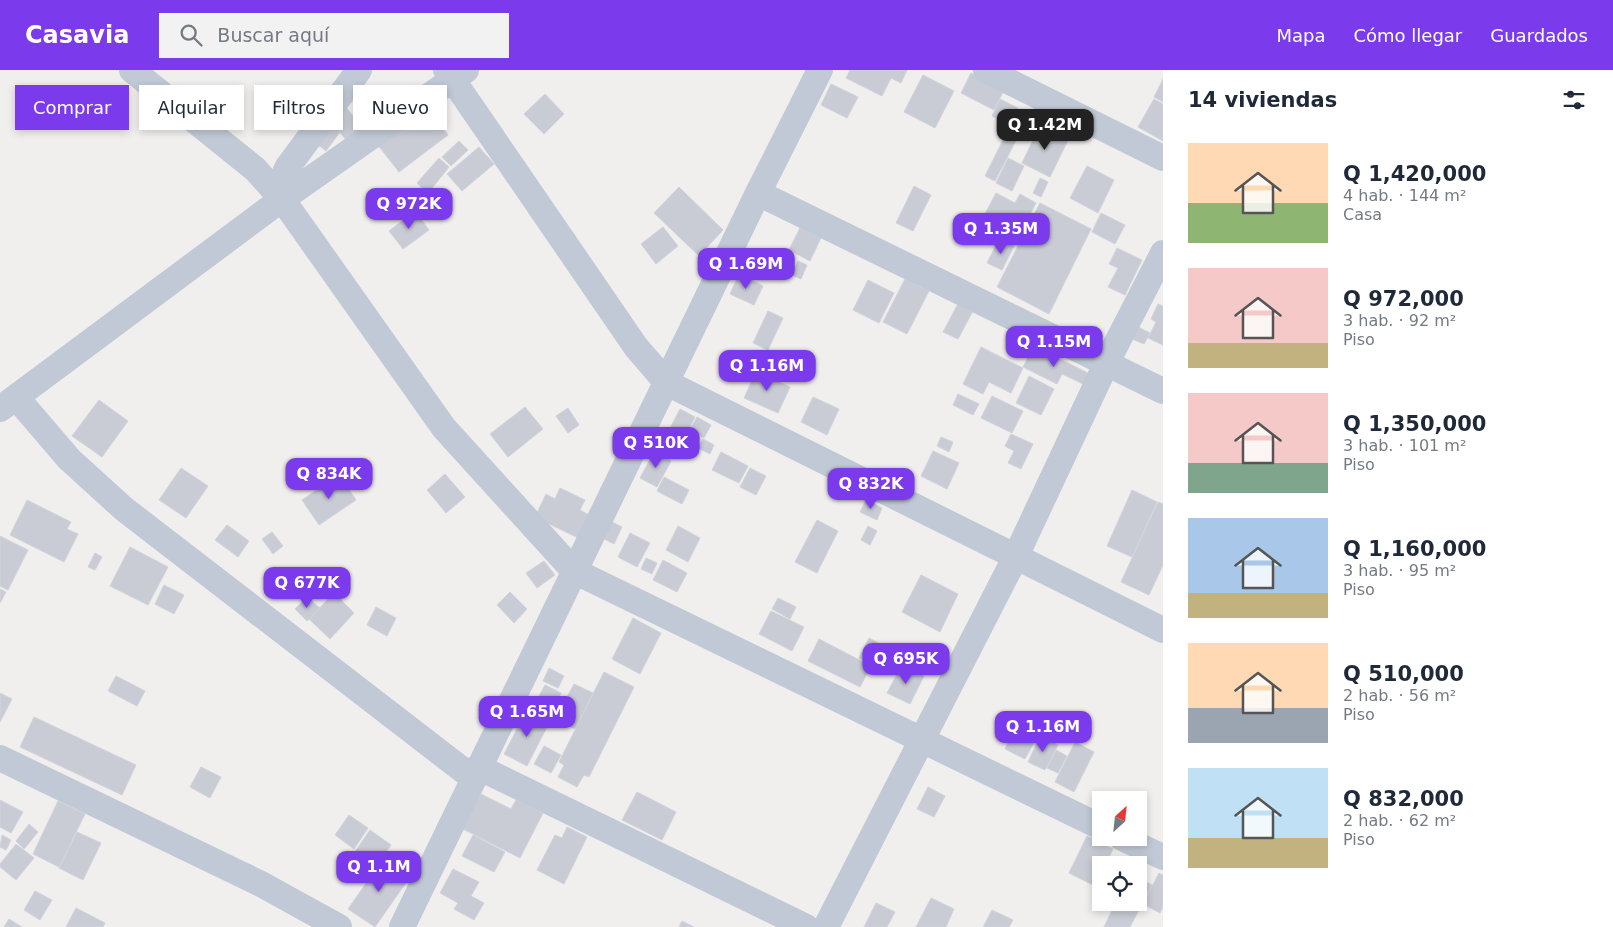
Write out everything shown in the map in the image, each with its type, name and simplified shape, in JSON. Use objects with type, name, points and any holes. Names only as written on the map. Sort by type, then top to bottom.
[{"type":"street","points":[[132,70],[255,169],[282,199],[444,428],[574,571],[1092,823]]},
{"type":"street","points":[[282,199],[281,182],[287,168],[359,70]]},
{"type":"street","points":[[402,927],[475,772],[820,70]]},
{"type":"street","points":[[986,70],[1163,158]]},
{"type":"street","points":[[806,927],[475,772],[124,508],[8,403],[455,73],[636,347],[667,383],[1163,630]]},
{"type":"street","points":[[758,193],[1163,391]]},
{"type":"street","points":[[826,927],[1016,556],[1107,362],[1163,253]]},
{"type":"street","points":[[0,758],[259,883],[339,927]]},
{"type":"street","points":[[1139,846],[1163,857]]},
{"type":"building","points":[[850,70],[907,70],[901,83],[891,78],[882,96],[846,78]]},
{"type":"building","points":[[971,73],[1004,90],[994,110],[961,93]]},
{"type":"building","points":[[923,75],[954,91],[935,128],[904,112]]},
{"type":"building","points":[[1163,79],[1163,102],[1154,97]]},
{"type":"building","points":[[831,84],[858,97],[847,118],[821,105]]},
{"type":"building","points":[[545,94],[564,114],[544,134],[524,114]]},
{"type":"building","points":[[1000,99],[1018,108],[1009,124],[992,116]]},
{"type":"building","points":[[1154,99],[1163,104],[1163,141],[1138,127]]},
{"type":"building","points":[[346,107],[353,116],[353,130],[359,130],[346,140],[340,132],[326,151],[313,141],[324,130],[343,130],[343,110]]},
{"type":"building","points":[[1014,118],[1025,123],[995,181],[985,176]]},
{"type":"building","points":[[1040,126],[1068,140],[1050,177],[1022,163]]},
{"type":"building","points":[[395,130],[444,130],[448,135],[399,172],[377,144]]},
{"type":"building","points":[[459,141],[468,150],[451,166],[442,157]]},
{"type":"building","points":[[479,147],[494,164],[462,191],[447,174]]},
{"type":"building","points":[[439,158],[449,167],[428,193],[417,183]]},
{"type":"building","points":[[1008,158],[1024,166],[1012,191],[996,183]]},
{"type":"building","points":[[1087,166],[1114,180],[1098,213],[1070,198]]},
{"type":"building","points":[[1040,178],[1048,182],[1041,197],[1033,193]]},
{"type":"building","points":[[914,186],[931,195],[913,231],[896,223]]},
{"type":"building","points":[[679,187],[723,230],[699,256],[654,213]]},
{"type":"building","points":[[996,193],[1015,203],[1020,194],[1036,203],[1014,244],[994,233],[991,239],[976,231]]},
{"type":"building","points":[[1040,203],[1091,229],[1049,314],[997,287]]},
{"type":"building","points":[[415,211],[429,230],[403,249],[389,231]]},
{"type":"building","points":[[1101,213],[1125,225],[1115,244],[1092,232]]},
{"type":"building","points":[[663,227],[678,246],[656,264],[641,244]]},
{"type":"building","points":[[800,228],[821,238],[810,261],[789,250]]},
{"type":"building","points":[[999,239],[1014,246],[1002,270],[987,263]]},
{"type":"building","points":[[1117,248],[1142,260],[1125,295],[1108,287],[1118,268],[1109,264]]},
{"type":"building","points":[[798,261],[807,265],[801,279],[792,275]]},
{"type":"building","points":[[739,274],[763,286],[754,305],[730,294]]},
{"type":"building","points":[[905,279],[929,291],[907,334],[883,322]]},
{"type":"building","points":[[868,280],[894,293],[879,323],[853,310]]},
{"type":"building","points":[[960,300],[975,307],[958,339],[943,332]]},
{"type":"building","points":[[1158,304],[1163,306],[1163,345],[1148,338],[1156,322],[1151,319]]},
{"type":"building","points":[[768,311],[783,318],[768,350],[753,343]]},
{"type":"building","points":[[1138,327],[1150,333],[1144,344],[1132,339]]},
{"type":"building","points":[[1034,346],[1092,375],[1087,386],[1062,374],[1057,384],[1023,367]]},
{"type":"building","points":[[981,347],[1023,368],[1011,393],[989,382],[983,394],[963,384]]},
{"type":"building","points":[[756,372],[790,387],[778,413],[744,398]]},
{"type":"building","points":[[1029,376],[1054,389],[1041,415],[1016,403]]},
{"type":"building","points":[[958,394],[979,404],[973,415],[953,405]]},
{"type":"building","points":[[992,396],[1023,411],[1012,433],[981,418]]},
{"type":"building","points":[[813,397],[839,409],[827,435],[801,422]]},
{"type":"building","points":[[99,400],[128,421],[102,457],[72,436]]},
{"type":"building","points":[[525,407],[543,429],[508,457],[490,434]]},
{"type":"building","points":[[568,408],[579,425],[568,433],[556,416]]},
{"type":"building","points":[[680,409],[695,417],[681,446],[665,438]]},
{"type":"building","points":[[697,417],[711,425],[704,438],[690,430]]},
{"type":"building","points":[[1011,434],[1033,444],[1021,469],[1008,463],[1014,451],[1005,446]]},
{"type":"building","points":[[941,437],[953,442],[949,452],[937,446]]},
{"type":"building","points":[[703,439],[714,445],[710,454],[698,448]]},
{"type":"building","points":[[933,451],[959,463],[947,489],[921,476]]},
{"type":"building","points":[[654,452],[671,461],[657,487],[640,478]]},
{"type":"building","points":[[721,452],[748,466],[739,483],[712,470]]},
{"type":"building","points":[[181,468],[208,486],[186,518],[159,500]]},
{"type":"building","points":[[750,468],[766,476],[756,495],[740,487]]},
{"type":"building","points":[[445,474],[465,497],[446,513],[427,490]]},
{"type":"building","points":[[339,475],[356,500],[319,525],[302,500]]},
{"type":"building","points":[[664,477],[689,490],[682,504],[657,491]]},
{"type":"building","points":[[560,488],[585,500],[580,510],[589,515],[578,538],[535,517],[546,494],[555,499]]},
{"type":"building","points":[[1132,490],[1157,502],[1132,557],[1107,546]]},
{"type":"building","points":[[27,500],[71,522],[67,529],[78,534],[64,562],[10,535]]},
{"type":"building","points":[[866,500],[882,508],[877,520],[860,512]]},
{"type":"building","points":[[1158,502],[1163,504],[1163,565],[1149,595],[1121,582]]},
{"type":"building","points":[[606,519],[622,527],[614,544],[598,536]]},
{"type":"building","points":[[817,520],[838,531],[817,573],[795,562]]},
{"type":"building","points":[[227,525],[249,541],[238,557],[215,540]]},
{"type":"building","points":[[678,526],[700,538],[688,562],[666,550]]},
{"type":"building","points":[[868,526],[877,531],[870,545],[861,540]]},
{"type":"building","points":[[272,532],[283,546],[273,554],[262,539]]},
{"type":"building","points":[[630,533],[650,543],[637,567],[618,557]]},
{"type":"building","points":[[0,536],[28,550],[8,590],[0,586]]},
{"type":"building","points":[[130,547],[168,567],[148,605],[110,586]]},
{"type":"building","points":[[95,553],[102,557],[95,570],[88,567]]},
{"type":"building","points":[[646,558],[657,563],[652,574],[641,569]]},
{"type":"building","points":[[663,560],[687,573],[677,592],[653,580]]},
{"type":"building","points":[[544,561],[555,575],[537,588],[526,573]]},
{"type":"building","points":[[298,570],[313,577],[305,593],[290,586]]},
{"type":"building","points":[[921,575],[958,594],[940,632],[902,612]]},
{"type":"building","points":[[164,585],[184,595],[174,614],[155,604]]},
{"type":"building","points":[[0,589],[6,592],[0,603]]},
{"type":"building","points":[[510,592],[527,609],[514,623],[497,605]]},
{"type":"building","points":[[334,593],[354,613],[330,639],[309,619]]},
{"type":"building","points":[[307,597],[320,608],[307,621],[295,609]]},
{"type":"building","points":[[778,598],[796,607],[790,619],[772,609]]},
{"type":"building","points":[[376,607],[396,618],[387,636],[367,625]]},
{"type":"building","points":[[771,611],[804,627],[792,651],[759,634]]},
{"type":"building","points":[[633,618],[661,633],[640,674],[612,659]]},
{"type":"building","points":[[869,638],[882,645],[872,665],[859,658]]},
{"type":"building","points":[[819,639],[871,666],[860,687],[808,661]]},
{"type":"building","points":[[902,665],[924,676],[910,704],[887,693]]},
{"type":"building","points":[[549,668],[564,676],[558,688],[543,681]]},
{"type":"building","points":[[604,672],[634,687],[589,777],[584,775],[577,787],[558,777],[564,765],[559,762]]},
{"type":"building","points":[[116,676],[145,691],[137,706],[108,691]]},
{"type":"building","points":[[574,684],[593,693],[575,729],[555,719]]},
{"type":"building","points":[[545,685],[561,693],[547,720],[531,711]]},
{"type":"building","points":[[0,693],[12,699],[0,722]]},
{"type":"building","points":[[527,710],[550,721],[527,766],[504,754]]},
{"type":"building","points":[[34,717],[136,765],[122,795],[20,747]]},
{"type":"building","points":[[1015,729],[1036,739],[1025,759],[1005,749]]},
{"type":"building","points":[[1040,736],[1058,745],[1045,770],[1028,762]]},
{"type":"building","points":[[1075,742],[1094,752],[1074,792],[1055,782]]},
{"type":"building","points":[[544,746],[561,755],[551,773],[534,764]]},
{"type":"building","points":[[1056,750],[1067,756],[1058,773],[1047,768]]},
{"type":"building","points":[[201,767],[221,777],[210,798],[190,787]]},
{"type":"building","points":[[928,787],[945,796],[934,817],[917,809]]},
{"type":"building","points":[[637,792],[676,812],[662,840],[622,820]]},
{"type":"building","points":[[481,794],[511,809],[516,800],[543,813],[520,858],[463,829]]},
{"type":"building","points":[[0,800],[23,812],[11,833],[0,827]]},
{"type":"building","points":[[58,801],[85,814],[59,867],[33,854]]},
{"type":"building","points":[[349,815],[368,828],[354,849],[335,835]]},
{"type":"building","points":[[29,824],[38,832],[24,849],[16,841]]},
{"type":"building","points":[[567,827],[587,837],[564,884],[537,870],[555,835],[562,838]]},
{"type":"building","points":[[370,830],[391,845],[373,871],[352,856]]},
{"type":"building","points":[[77,832],[101,843],[83,880],[59,868]]},
{"type":"building","points":[[2,835],[11,840],[6,850],[0,847]]},
{"type":"building","points":[[473,835],[505,852],[494,872],[462,856]]},
{"type":"building","points":[[1087,836],[1092,838],[1092,846],[1107,846],[1113,849],[1110,856],[1092,856],[1092,884],[1069,873]]},
{"type":"building","points":[[16,844],[34,858],[16,880],[0,867],[0,864]]},
{"type":"building","points":[[383,859],[410,877],[375,927],[348,909]]},
{"type":"building","points":[[453,869],[479,882],[471,896],[484,903],[474,920],[454,909],[458,903],[440,893]]},
{"type":"building","points":[[1159,873],[1163,875],[1163,907],[1160,913],[1147,906],[1147,896]]},
{"type":"building","points":[[1147,882],[1152,885],[1147,895]]},
{"type":"building","points":[[35,891],[52,900],[40,920],[24,910]]},
{"type":"building","points":[[931,898],[954,909],[946,927],[916,927]]},
{"type":"building","points":[[876,903],[895,912],[887,927],[864,927]]},
{"type":"building","points":[[76,908],[105,923],[103,927],[66,927]]},
{"type":"building","points":[[992,910],[1013,920],[1009,927],[983,927]]},
{"type":"building","points":[[1112,911],[1138,911],[1130,927],[1104,927]]},
{"type":"building","points":[[9,919],[22,927],[4,927]]},
{"type":"building","points":[[682,921],[694,927],[679,927]]}]
